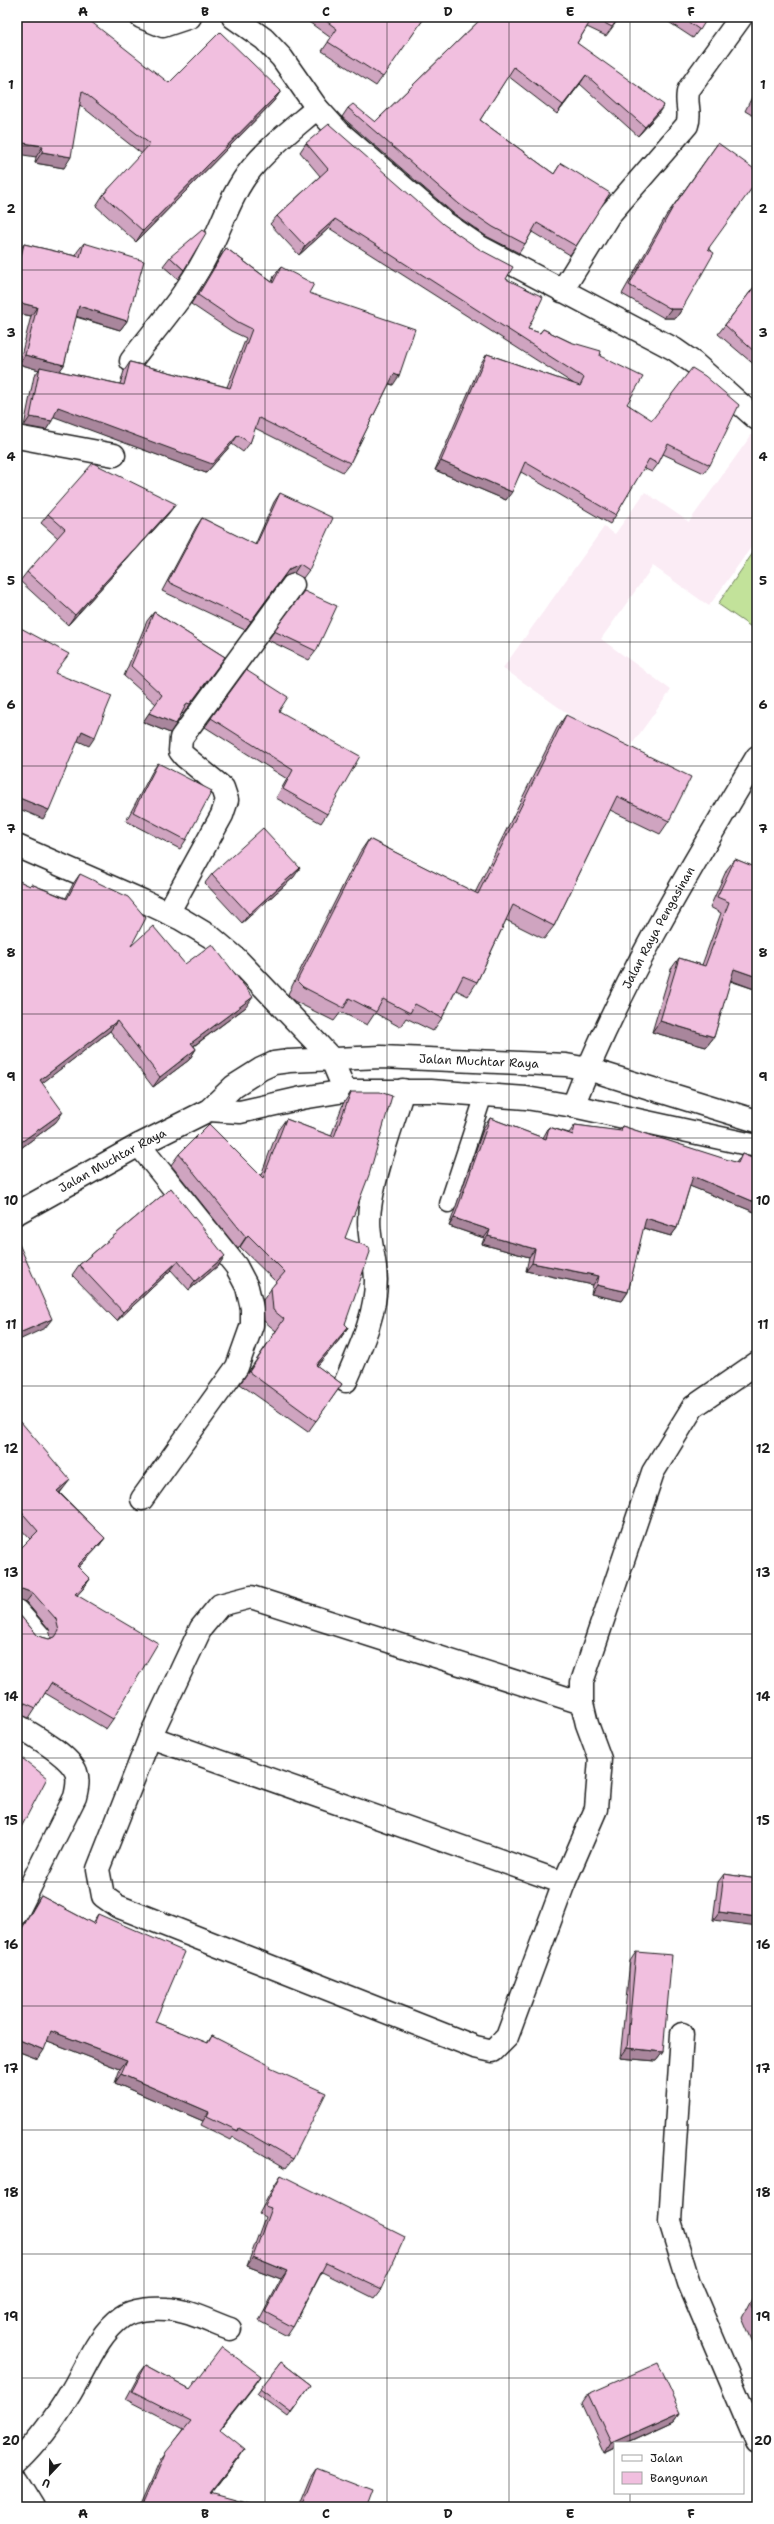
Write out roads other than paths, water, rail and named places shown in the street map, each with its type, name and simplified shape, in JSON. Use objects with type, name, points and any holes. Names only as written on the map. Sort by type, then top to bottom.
[{"type":"main road","points":[[141,17],[163,26],[190,17]]},
{"type":"main road","points":[[233,17],[264,39],[282,58],[317,108],[338,131],[445,223],[480,247],[674,349],[694,363],[757,419]]},
{"type":"main road","points":[[562,290],[609,215],[683,130],[689,120],[686,97],[689,89],[741,17]]},
{"type":"main road","points":[[131,361],[200,267],[240,186],[251,168],[272,147],[317,108]]},
{"type":"main road","points":[[17,437],[114,455]]},
{"type":"main road","points":[[168,913],[222,815],[227,800],[224,788],[184,756],[179,745],[181,738],[293,585]]},
{"type":"main road","name":"Jalan Raya Pengasinan","points":[[573,1106],[588,1069],[623,996],[674,901],[757,756]]},
{"type":"main road","points":[[17,846],[92,877],[168,913],[211,937],[237,960],[331,1058],[345,1091]]},
{"type":"main road","name":"Jalan Muchtar Raya","points":[[17,1213],[139,1145],[209,1110],[234,1086],[274,1063],[331,1058],[538,1063],[588,1069],[757,1121]]},
{"type":"main road","points":[[346,1381],[368,1329],[374,1300],[376,1278],[368,1223],[371,1200],[403,1090]]},
{"type":"main road","points":[[209,1110],[240,1112],[302,1098],[345,1091],[403,1090],[484,1095],[526,1098],[573,1106],[757,1146]]},
{"type":"main road","points":[[139,1145],[236,1266],[247,1287],[252,1308],[252,1325],[237,1367],[142,1499]]},
{"type":"main road","points":[[582,1703],[251,1597],[220,1605],[201,1628],[150,1738],[98,1869],[103,1896],[117,1906],[475,2047],[493,2051],[507,2037],[564,1883],[596,1809],[600,1759],[587,1724],[582,1703],[582,1682],[653,1472],[693,1407],[757,1363]]},
{"type":"main road","points":[[17,1611],[40,1637]]},
{"type":"main road","points":[[17,1724],[66,1759],[76,1772],[78,1781],[75,1797],[17,1913]]},
{"type":"main road","points":[[150,1738],[564,1883]]},
{"type":"main road","points":[[682,2034],[670,2221],[689,2282],[757,2443]]},
{"type":"main road","points":[[17,2462],[38,2440],[70,2394],[108,2330],[123,2316],[141,2310],[168,2309],[184,2312],[230,2330]]},
{"type":"main road","points":[[17,2481],[34,2507]]},
{"type":"lane","points":[[448,1204],[484,1095]]}]
